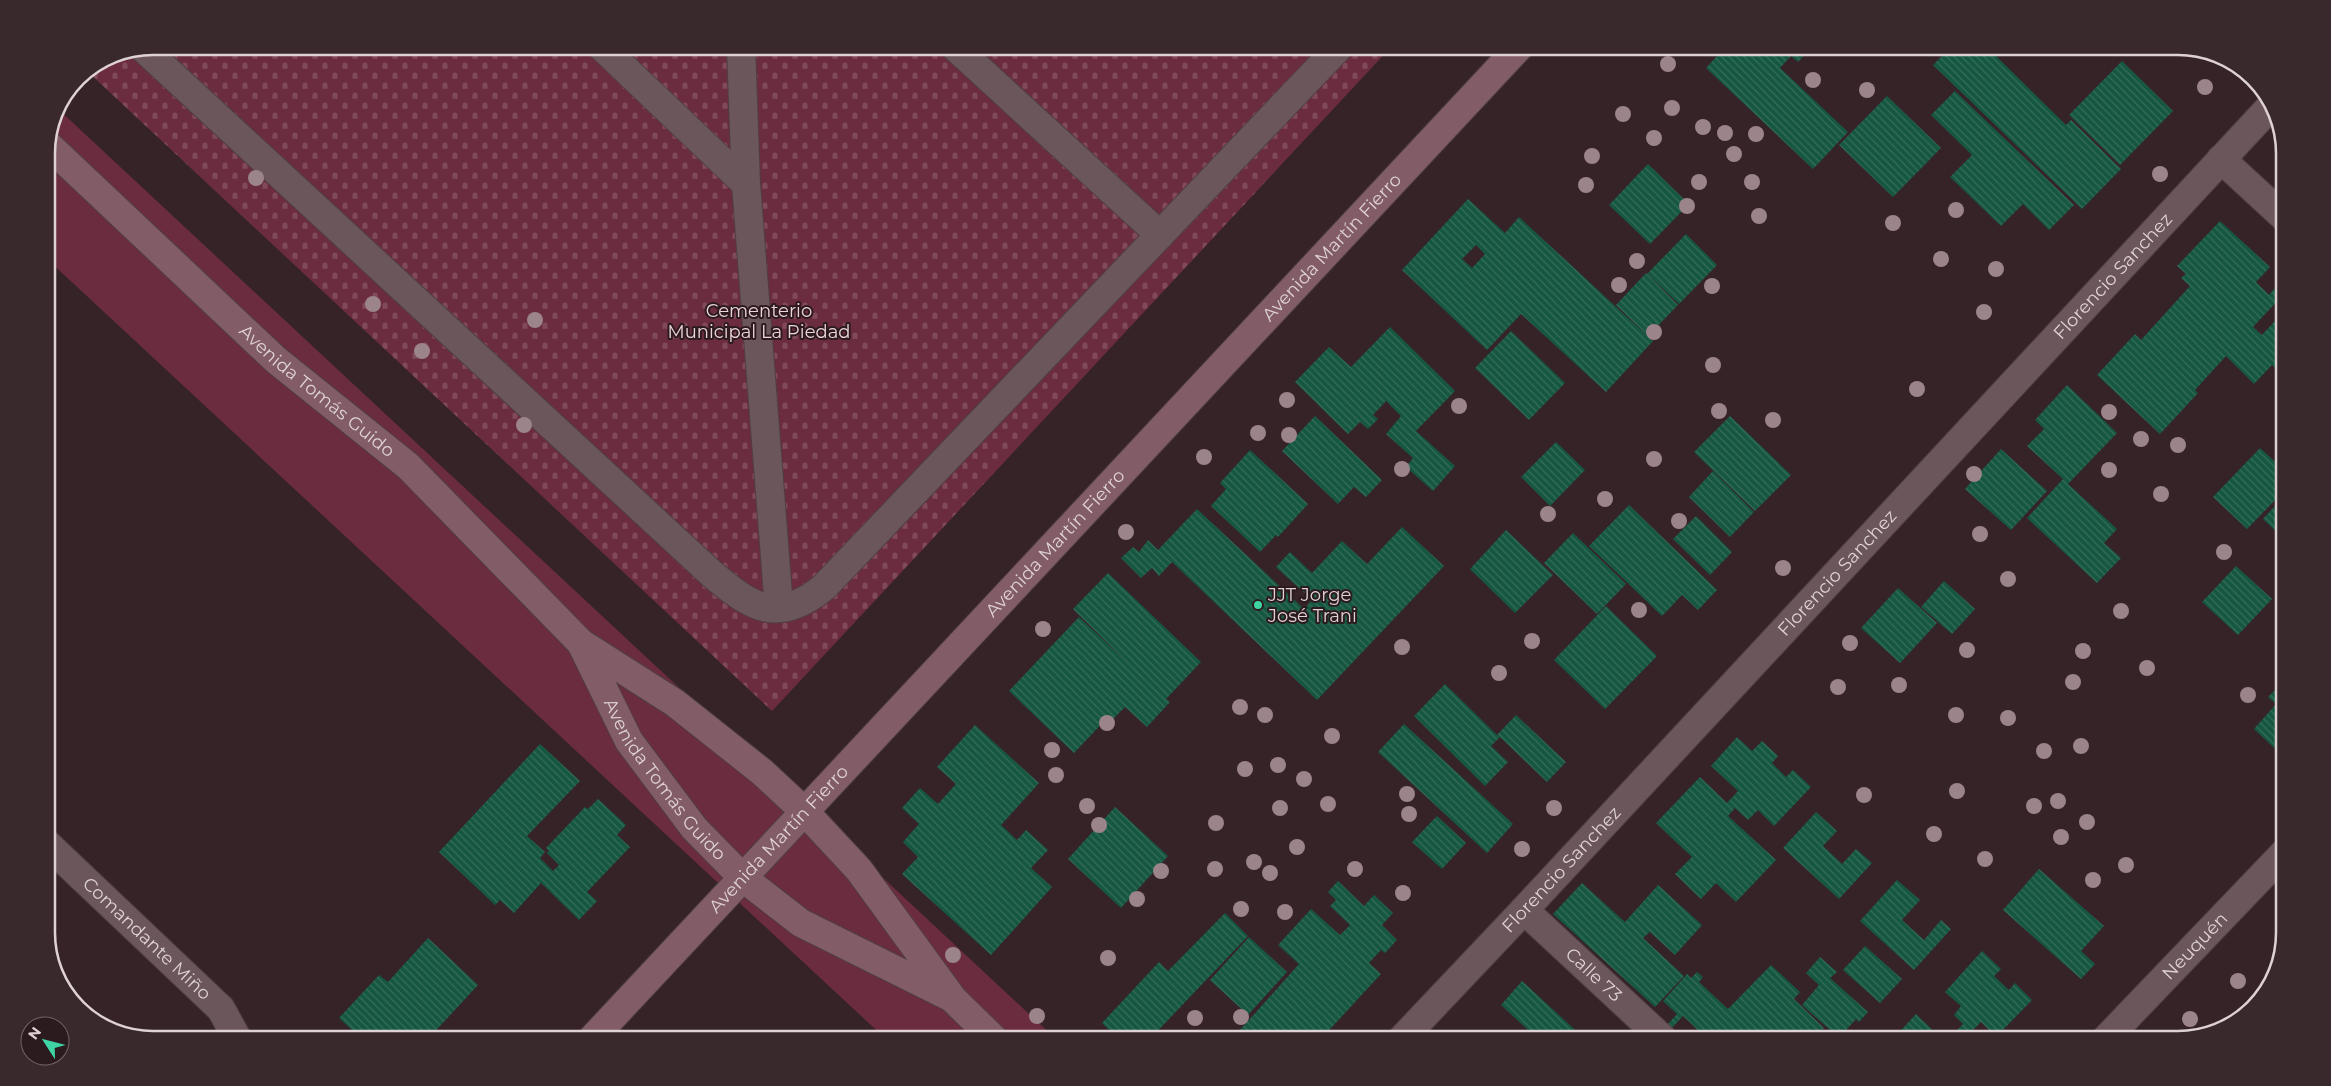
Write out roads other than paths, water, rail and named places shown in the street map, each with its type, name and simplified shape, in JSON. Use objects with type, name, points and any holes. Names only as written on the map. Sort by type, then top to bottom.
[{"type":"main road","name":"Avenida Martín Fierro","points":[[599,1031],[1512,55]]},
{"type":"main road","name":"Avenida Tomás Guido","points":[[55,152],[276,360],[408,466],[581,644],[675,703],[762,772],[805,812],[859,870],[953,999],[986,1031]]},
{"type":"main road","name":"Avenida Tomás Guido","points":[[581,644],[629,741],[694,828],[743,878],[801,923],[953,999]]},
{"type":"street","points":[[151,55],[712,574],[746,601],[766,608],[788,608],[808,600],[824,587],[1331,55]]},
{"type":"street","points":[[611,55],[746,184]]},
{"type":"street","points":[[741,55],[746,184],[779,608]]},
{"type":"street","points":[[964,55],[1160,235]]},
{"type":"street","name":"Florencio Sanchez","points":[[1410,1031],[2267,111]]},
{"type":"street","points":[[2221,159],[2276,211]]},
{"type":"street","name":"Comandante Miño","points":[[55,852],[221,1010],[233,1031]]},
{"type":"street","name":"Neuquén","points":[[2114,1031],[2276,861]]},
{"type":"street","name":"Calle 73","points":[[1524,910],[1654,1031]]},
{"type":"place","name":"JJT Jorge José Trani","points":[[1258,605]]},
{"type":"park label","name":"Cementerio Municipal La Piedad","points":[[759,321]]}]
